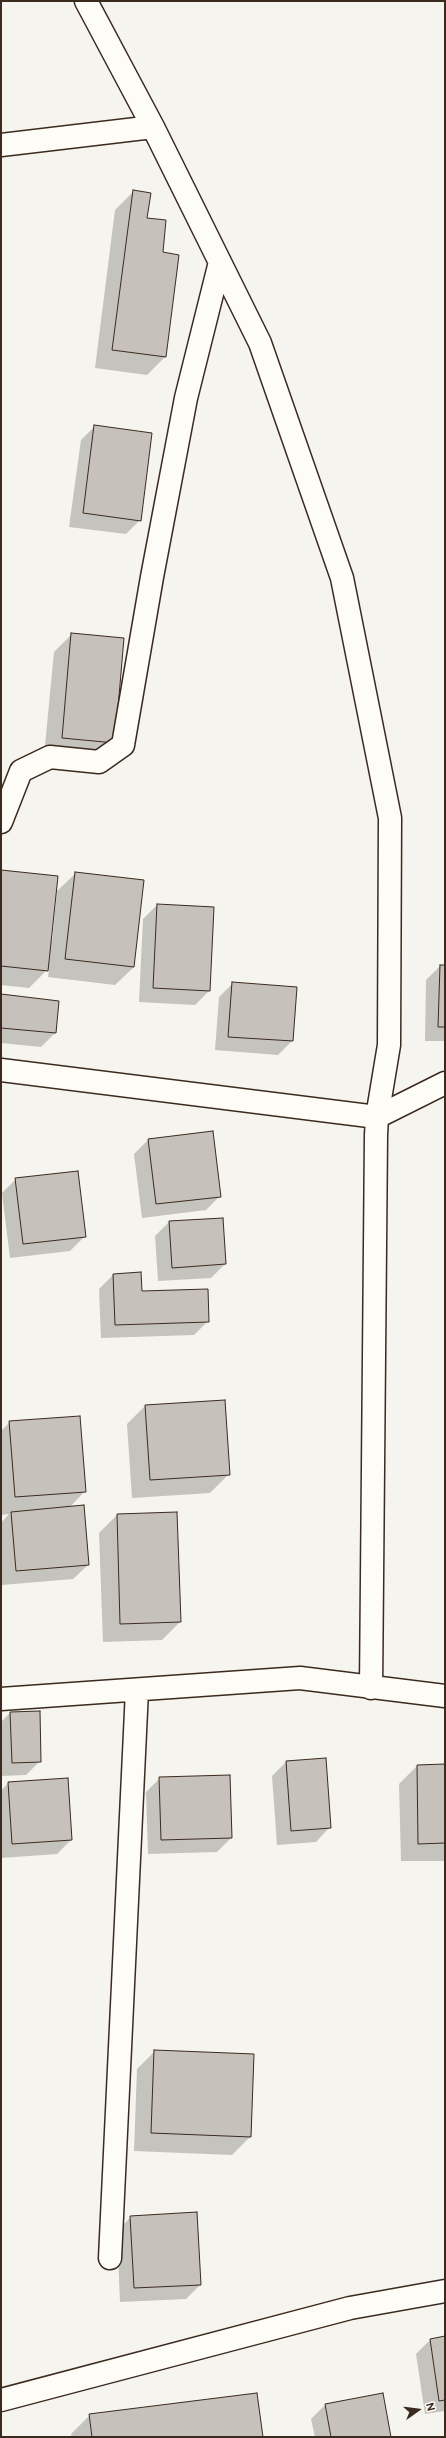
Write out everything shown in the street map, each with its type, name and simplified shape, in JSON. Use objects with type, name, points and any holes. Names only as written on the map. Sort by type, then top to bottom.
[{"type":"street","points":[[86,1],[153,127],[260,343],[342,578],[390,818],[389,1045],[377,1117],[371,1688]]},
{"type":"street","points":[[1,145],[153,127]]},
{"type":"street","points":[[1,822],[21,771],[50,757],[99,762],[123,745],[152,577],[186,398],[220,262]]},
{"type":"street","points":[[1,1070],[377,1117],[445,1083]]},
{"type":"street","points":[[1,1699],[300,1678],[445,1696]]},
{"type":"street","points":[[110,2258],[137,1690]]},
{"type":"street","points":[[1,2400],[350,2308],[445,2291]]},
{"type":"building","points":[[133,190],[151,193],[147,218],[166,220],[163,252],[179,255],[166,357],[112,350]]},
{"type":"building","points":[[94,425],[152,433],[141,521],[83,513]]},
{"type":"building","points":[[71,633],[124,638],[115,743],[62,738]]},
{"type":"building","points":[[1,870],[58,876],[48,971],[1,966]]},
{"type":"building","points":[[75,872],[144,880],[134,967],[65,959]]},
{"type":"building","points":[[157,904],[214,907],[210,991],[153,988]]},
{"type":"building","points":[[440,965],[445,965],[445,1027],[438,1027]]},
{"type":"building","points":[[232,982],[297,987],[293,1041],[228,1037]]},
{"type":"building","points":[[1,994],[59,1001],[56,1033],[1,1028]]},
{"type":"building","points":[[213,1131],[221,1197],[156,1204],[148,1139]]},
{"type":"building","points":[[78,1171],[86,1237],[23,1244],[15,1178]]},
{"type":"building","points":[[223,1218],[226,1264],[172,1268],[169,1221]]},
{"type":"building","points":[[141,1272],[142,1291],[208,1289],[209,1322],[115,1325],[113,1274]]},
{"type":"building","points":[[225,1400],[230,1475],[150,1480],[145,1405]]},
{"type":"building","points":[[80,1416],[86,1492],[15,1497],[9,1421]]},
{"type":"building","points":[[84,1505],[89,1565],[16,1571],[11,1512]]},
{"type":"building","points":[[177,1512],[181,1622],[120,1624],[117,1514]]},
{"type":"building","points":[[40,1711],[41,1762],[12,1763],[10,1712]]},
{"type":"building","points":[[326,1758],[331,1828],[291,1831],[286,1761]]},
{"type":"building","points":[[445,1764],[445,1843],[418,1844],[417,1765]]},
{"type":"building","points":[[230,1775],[232,1838],[161,1840],[159,1777]]},
{"type":"building","points":[[68,1778],[72,1840],[12,1844],[8,1782]]},
{"type":"building","points":[[154,2050],[254,2054],[251,2137],[151,2133]]},
{"type":"building","points":[[197,2212],[201,2285],[134,2288],[130,2216]]},
{"type":"building","points":[[445,2336],[445,2400],[439,2401],[430,2339]]},
{"type":"building","points":[[257,2393],[263,2437],[92,2437],[89,2414]]},
{"type":"building","points":[[383,2393],[391,2437],[331,2437],[325,2404]]}]
